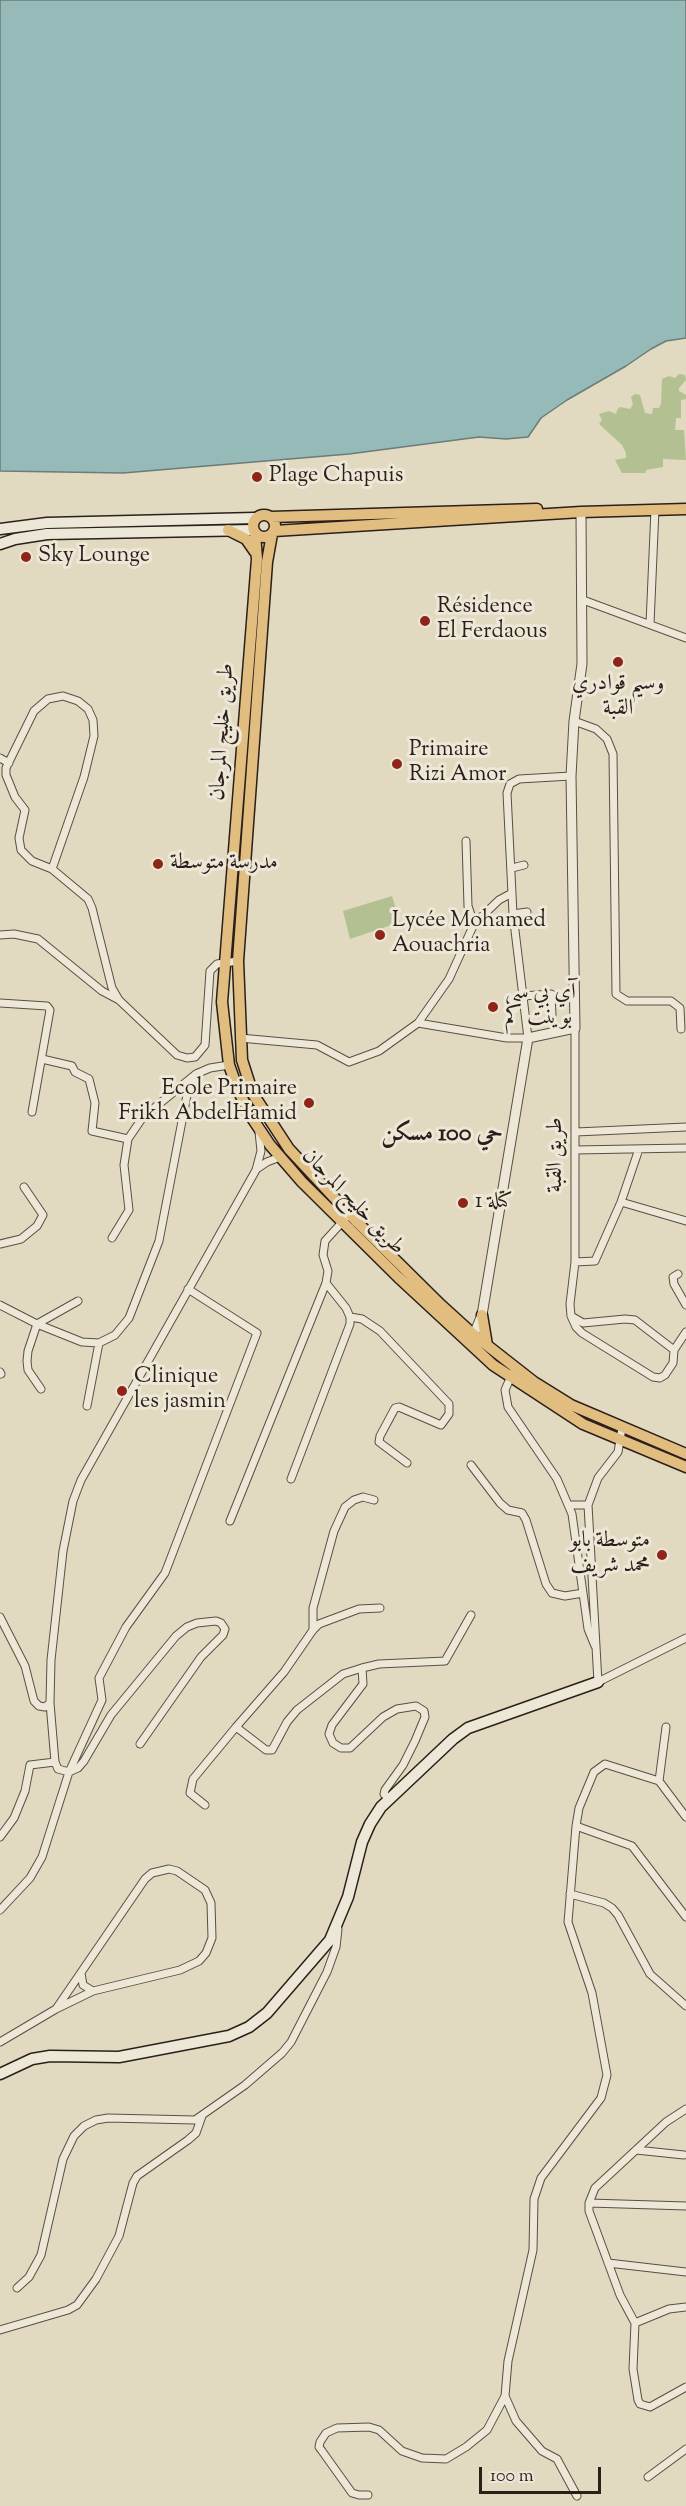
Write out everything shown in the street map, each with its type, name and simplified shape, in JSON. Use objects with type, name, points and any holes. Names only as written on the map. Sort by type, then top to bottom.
[{"type":"main road","points":[[0,529],[47,523],[255,518],[263,515],[271,517],[565,508],[581,512]]},
{"type":"main road","points":[[0,544],[47,534],[228,530],[254,532],[262,537],[273,532],[297,528],[581,512],[686,509]]},
{"type":"main road","points":[[271,517],[275,524],[273,532]]},
{"type":"main road","points":[[254,532],[255,518]]},
{"type":"main road","points":[[228,530],[246,539],[262,561],[278,541],[297,528]]},
{"type":"main road","name":"طريق خليج المرجان","points":[[254,532],[262,561]]},
{"type":"main road","name":"طريق خليج المرجان","points":[[273,532],[262,561],[244,797],[222,1002],[229,1065],[238,1090],[259,1128],[280,1157],[464,1325],[471,1340],[487,1345],[513,1373],[571,1405],[686,1454]]},
{"type":"main road","name":"طريق خليج المرجان","points":[[244,797],[238,961],[240,1038],[242,1060],[253,1094],[270,1121],[289,1149],[346,1218],[471,1340],[583,1424],[686,1467]]},
{"type":"main road","points":[[259,1128],[270,1121]]},
{"type":"main road","points":[[464,1325],[474,1322],[482,1315]]},
{"type":"main road","points":[[482,1315],[487,1345]]},
{"type":"main road","points":[[0,2074],[32,2059],[50,2056],[119,2057],[229,2036],[249,2027],[267,2013],[318,1957],[330,1940],[339,1920],[370,1824],[389,1799],[453,1739],[468,1728],[598,1682]]},
{"type":"street","points":[[650,624],[655,509]]},
{"type":"street","points":[[418,1023],[507,1038],[528,1038],[575,1028],[571,776],[574,721],[582,672],[581,512]]},
{"type":"street","points":[[583,600],[686,638]]},
{"type":"street","points":[[52,869],[90,757],[94,736],[93,720],[88,710],[78,701],[63,696],[48,699],[34,711],[9,763],[6,775],[15,797],[25,810],[19,838],[21,850],[32,861],[52,869],[88,899],[112,988],[119,1000]]},
{"type":"street","points":[[574,721],[596,729],[607,739],[614,754],[616,994],[627,1001],[672,1001],[680,1008],[681,1029]]},
{"type":"street","points":[[0,758],[9,763]]},
{"type":"street","points":[[471,1340],[482,1315],[528,1038],[513,914],[507,793],[510,784],[519,779],[571,776]]},
{"type":"street","points":[[466,841],[468,906],[474,924]]},
{"type":"street","points":[[512,868],[524,866]]},
{"type":"street","points":[[240,1038],[317,1045],[349,1062],[379,1051],[418,1023],[450,979],[474,924],[499,900],[512,893]]},
{"type":"street","points":[[513,914],[527,912]]},
{"type":"street","points":[[0,934],[14,934],[38,939],[102,990],[119,1000],[177,1055],[186,1058],[195,1057],[205,1045],[210,971],[217,964],[225,961],[238,961]]},
{"type":"street","points":[[523,996],[551,994],[552,1015]]},
{"type":"street","points":[[0,1004],[47,1006],[50,1014],[32,1112]]},
{"type":"street","name":"طريق القبة","points":[[571,1316],[576,1150],[575,1028]]},
{"type":"street","points":[[42,1059],[72,1066],[75,1072],[89,1079],[95,1103],[92,1131],[128,1139]]},
{"type":"street","points":[[112,1238],[129,1210],[124,1165],[128,1139],[143,1117],[196,1074],[210,1068],[229,1065]]},
{"type":"street","points":[[0,1305],[37,1324],[82,1342],[99,1343],[115,1335],[129,1318],[159,1241],[187,1095],[196,1074]]},
{"type":"street","points":[[576,1132],[686,1127]]},
{"type":"street","points":[[140,1744],[201,1656],[223,1635],[225,1629],[221,1623],[216,1621],[197,1623],[187,1627],[176,1636],[111,1715],[78,1768],[69,1772],[58,1769],[55,1762],[50,1703],[51,1660],[63,1551],[74,1501],[93,1455],[256,1170],[261,1151],[259,1128]]},
{"type":"street","points":[[576,1150],[686,1148]]},
{"type":"street","points":[[574,1262],[595,1261],[621,1202],[639,1149]]},
{"type":"street","points":[[256,1170],[267,1161],[280,1157]]},
{"type":"street","points":[[0,1244],[21,1239],[37,1226],[43,1215],[24,1187]]},
{"type":"street","points":[[621,1202],[686,1221]]},
{"type":"street","points":[[230,1521],[326,1282],[328,1271],[322,1248],[325,1241],[346,1218]]},
{"type":"street","points":[[678,1274],[673,1277],[674,1284],[686,1305]]},
{"type":"street","points":[[291,1479],[344,1346],[350,1317],[326,1282]]},
{"type":"street","points":[[0,1910],[30,1878],[42,1857],[69,1772],[102,1700],[99,1678],[126,1627],[165,1573],[171,1560],[257,1333],[188,1289]]},
{"type":"street","points":[[41,1389],[28,1370],[27,1360],[27,1351],[37,1324],[78,1301]]},
{"type":"street","points":[[571,1316],[576,1328],[582,1333],[653,1377],[660,1378],[666,1375],[673,1363],[674,1350],[686,1332]]},
{"type":"street","points":[[571,1316],[583,1323],[635,1320],[674,1350]]},
{"type":"street","points":[[350,1317],[362,1319],[380,1331],[449,1404],[449,1414],[441,1425],[399,1407],[395,1408],[379,1442],[407,1463]]},
{"type":"street","points":[[87,1406],[99,1343]]},
{"type":"street","points":[[513,1373],[505,1390],[508,1407],[557,1479],[569,1505],[574,1524],[588,1629],[596,1648]]},
{"type":"street","points":[[622,1428],[618,1452],[594,1485],[588,1505],[598,1682],[686,1638]]},
{"type":"street","points":[[471,1465],[500,1503],[508,1510],[522,1513],[546,1584],[552,1593],[565,1596],[583,1593]]},
{"type":"street","points":[[313,1630],[313,1608],[334,1531],[345,1507],[363,1497],[374,1500]]},
{"type":"street","points":[[569,1505],[588,1505]]},
{"type":"street","points":[[205,1805],[189,1793],[192,1779],[284,1672],[313,1630],[319,1624],[347,1612],[380,1608]]},
{"type":"street","points":[[236,1727],[266,1750],[272,1750],[287,1722],[297,1710],[343,1674],[379,1664],[445,1661],[471,1615]]},
{"type":"street","points":[[0,1617],[25,1666],[34,1701],[39,1706],[45,1707],[50,1703]]},
{"type":"street","points":[[362,1668],[363,1684],[332,1725],[329,1734],[333,1743],[341,1748],[350,1748],[383,1716],[397,1709],[416,1706],[424,1711],[425,1717],[416,1741],[403,1765],[384,1790],[384,1794],[389,1799]]},
{"type":"street","points":[[659,1781],[666,1727]]},
{"type":"street","points":[[0,1838],[14,1818],[25,1791],[30,1765],[55,1762]]},
{"type":"street","points":[[368,2495],[352,2493],[319,2447],[326,2433],[337,2428],[369,2427],[379,2430],[402,2451],[422,2458],[446,2459],[487,2430],[505,2396],[508,2361],[533,2250],[534,2199],[541,2178],[601,2098],[608,2075],[592,1993],[568,1922],[576,1826],[586,1790],[598,1767],[605,1764],[659,1781],[683,1808],[686,1817]]},
{"type":"street","points":[[576,1826],[632,1846],[686,1917]]},
{"type":"street","points":[[0,2042],[56,2009],[93,1991],[180,1971],[199,1960],[206,1953],[212,1938],[209,1897],[205,1890],[177,1871],[169,1869],[152,1873],[145,1879],[56,2009]]},
{"type":"street","points":[[570,1894],[604,1903],[612,1908],[650,1974],[686,2006]]},
{"type":"street","points":[[17,2288],[29,2277],[41,2256],[63,2160],[74,2136],[84,2126],[96,2120],[108,2118],[195,2120],[266,2067],[291,2042],[332,1959],[339,1920]]},
{"type":"street","points":[[81,1972],[83,1985],[93,1991]]},
{"type":"street","points":[[686,2109],[666,2122],[596,2188],[589,2203],[591,2222],[620,2295],[635,2323],[634,2390],[640,2404],[650,2407],[686,2387]]},
{"type":"street","points":[[0,2330],[68,2310],[77,2305],[96,2279],[119,2235],[137,2176],[188,2140],[200,2126],[202,2116]]},
{"type":"street","points":[[636,2150],[684,2155]]},
{"type":"street","points":[[589,2203],[686,2206]]},
{"type":"street","points":[[608,2263],[686,2272]]},
{"type":"street","points":[[635,2323],[662,2311],[686,2307]]},
{"type":"street","points":[[505,2396],[516,2421],[542,2451],[557,2459],[577,2496]]},
{"type":"street","points":[[648,2477],[686,2449]]},
{"type":"green space","points":[[679,374],[685,375],[686,380],[679,391],[686,395],[686,399],[681,400],[681,418],[676,418],[675,430],[684,430],[686,460],[663,459],[663,467],[646,470],[646,473],[622,473],[615,460],[626,458],[626,453],[622,445],[599,424],[602,420],[599,414],[609,411],[616,414],[620,407],[630,409],[633,404],[631,397],[635,394],[640,395],[645,413],[652,414],[653,408],[659,408],[661,404],[662,379],[669,376],[675,378]]},
{"type":"green space","points":[[392,896],[400,922],[350,939],[343,911]]},
{"type":"water","points":[[0,0],[686,0],[686,338],[666,341],[567,400],[541,418],[528,437],[506,439],[479,437],[349,454],[123,473],[0,471]]},
{"type":"place","name":"Plage Chapuis","points":[[257,477]]},
{"type":"place","name":"Sky Lounge","points":[[26,557]]},
{"type":"place","name":"Résidence El Ferdaous","points":[[425,621]]},
{"type":"place","name":"وسيم قوادري القبة","points":[[618,662]]},
{"type":"place","name":"Primaire Rizi Amor","points":[[397,764]]},
{"type":"place","name":"مدرسة متوسطة","points":[[158,864]]},
{"type":"place","name":"Lycée Mohamed Aouachria","points":[[380,935]]},
{"type":"place","name":"آي بي سي بوينت كم","points":[[493,1007]]},
{"type":"place","name":"Ecole Primaire Frikh AbdelHamid","points":[[309,1103]]},
{"type":"place","name":"كتلة 1","points":[[463,1203]]},
{"type":"place","name":"Clinique les jasmin","points":[[122,1391]]},
{"type":"place","name":"متوسطة بابو محمد شريف","points":[[662,1555]]},
{"type":"district","name":"حي 100 مسكن","points":[[442,1136]]}]
